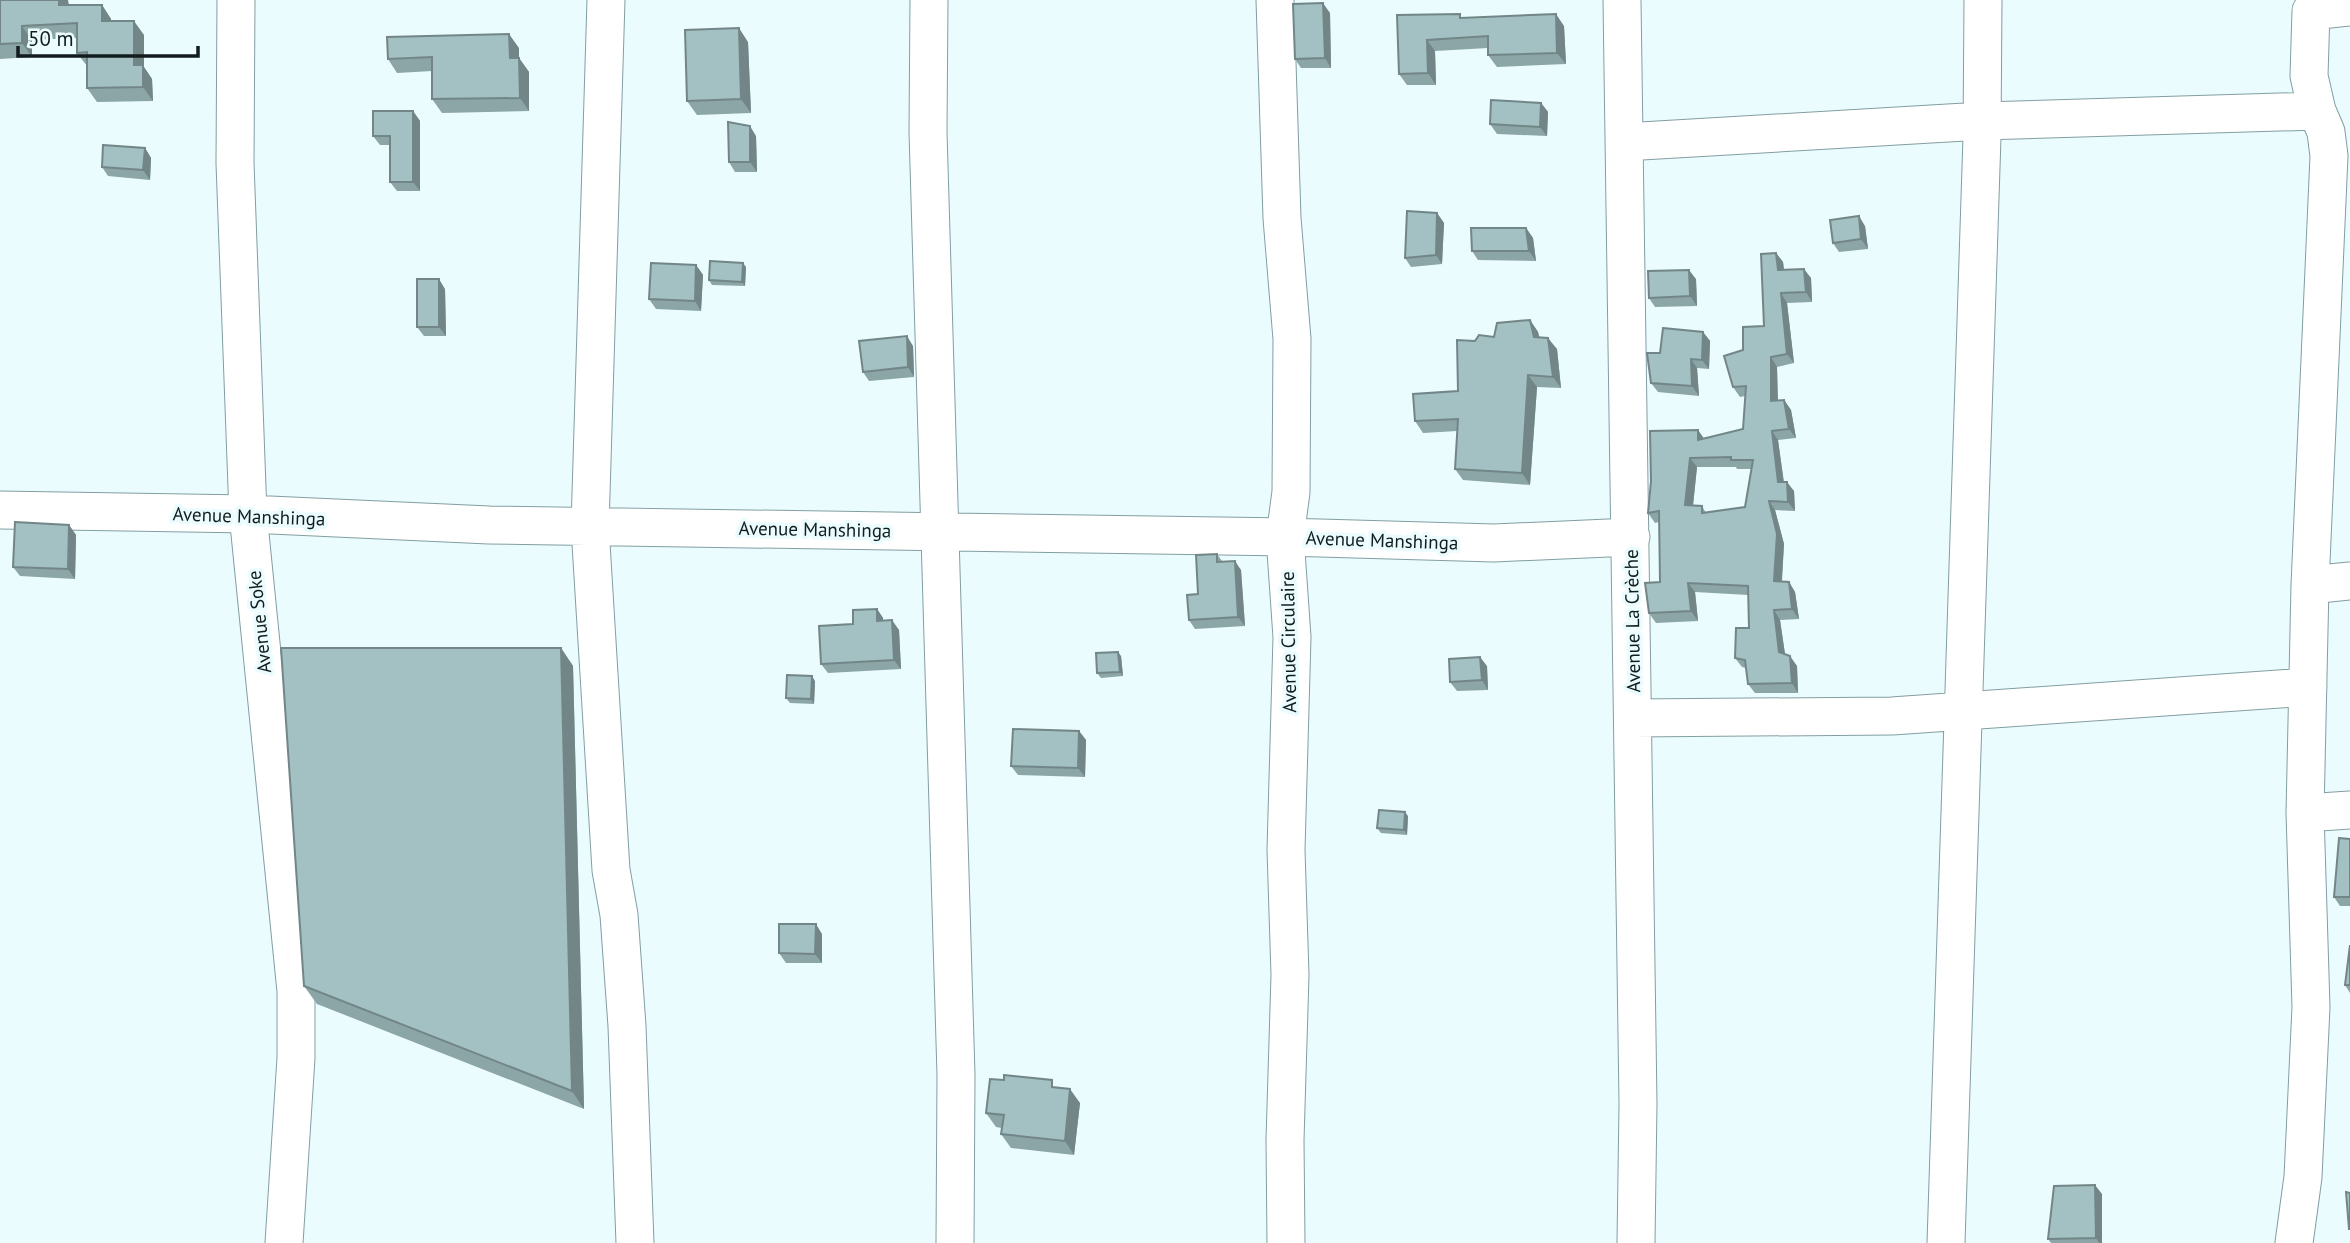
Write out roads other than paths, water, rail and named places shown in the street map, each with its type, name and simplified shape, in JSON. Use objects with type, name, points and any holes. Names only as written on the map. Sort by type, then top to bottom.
[{"type":"street","name":"Avenue Soke","points":[[236,0],[236,163],[248,514],[296,991],[296,1058],[284,1243]]},
{"type":"street","points":[[606,0],[590,527],[611,870],[619,915],[627,1027],[635,1243]]},
{"type":"street","points":[[929,0],[928,132],[938,532],[956,1075],[955,1243]]},
{"type":"street","name":"Avenue Circulaire","points":[[1275,0],[1282,218],[1292,339],[1291,492],[1285,537],[1292,637],[1286,850],[1290,975],[1285,1140],[1286,1243]]},
{"type":"street","name":"Avenue La Crèche","points":[[1622,0],[1638,1104],[1636,1243]]},
{"type":"street","points":[[1946,1243],[1982,121],[1983,0]]},
{"type":"street","points":[[2294,1243],[2303,1177],[2311,1007],[2305,813],[2310,584],[2337,300],[2326,132],[2317,111],[2309,76],[2309,6],[2350,7]]},
{"type":"street","points":[[1624,142],[1982,121],[2317,111]]},
{"type":"street","name":"Avenue Manshinga","points":[[0,510],[248,514],[489,525],[1285,537],[1494,543],[1631,537]]},
{"type":"street","points":[[2310,584],[2350,581]]},
{"type":"street","points":[[1633,718],[1892,716],[2308,687]]},
{"type":"street","points":[[2305,813],[2350,810]]}]
